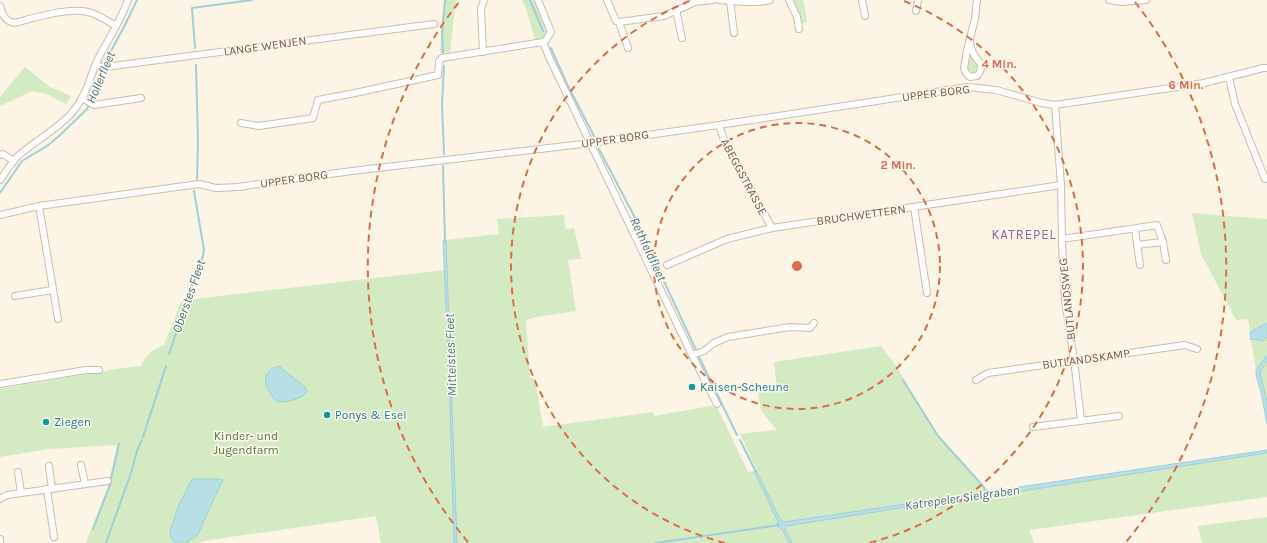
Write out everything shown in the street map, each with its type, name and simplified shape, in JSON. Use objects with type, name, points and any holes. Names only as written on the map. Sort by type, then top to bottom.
[{"type":"street","points":[[0,180],[19,155],[62,123],[82,98],[100,66],[99,58],[128,0]]},
{"type":"street","points":[[483,52],[481,9],[484,0]]},
{"type":"street","points":[[241,123],[259,126],[312,118],[318,100],[355,94],[438,75],[439,61],[442,58],[543,42],[551,32],[538,0]]},
{"type":"street","points":[[607,0],[616,20],[619,22],[628,48]]},
{"type":"street","points":[[619,22],[664,16],[695,2],[713,0]]},
{"type":"street","points":[[719,0],[741,2],[770,0]]},
{"type":"street","points":[[789,0],[797,17],[799,29]]},
{"type":"street","points":[[862,0],[865,16]]},
{"type":"street","points":[[916,11],[918,0]]},
{"type":"street","points":[[970,77],[964,68],[977,0]]},
{"type":"street","points":[[1109,0],[1122,2],[1146,0]]},
{"type":"street","points":[[730,1],[734,33]]},
{"type":"street","points":[[0,6],[4,17],[8,21],[14,23],[79,10],[90,12],[116,26]]},
{"type":"street","points":[[676,10],[682,38]]},
{"type":"street","name":"LANGE WENJEN","points":[[100,66],[434,24]]},
{"type":"street","points":[[970,40],[973,54],[981,64],[981,71],[977,76],[970,77]]},
{"type":"street","points":[[543,42],[692,355],[717,404]]},
{"type":"street","name":"UPPER BORG","points":[[0,215],[39,206],[199,184],[216,188],[239,187],[360,170],[591,143],[968,87],[996,90],[1042,104],[1055,105],[1204,83],[1267,68]]},
{"type":"street","points":[[968,87],[970,77]]},
{"type":"street","points":[[1228,78],[1235,104],[1265,179]]},
{"type":"street","points":[[82,98],[97,105],[140,98]]},
{"type":"street","name":"BUTLANDSWEG","points":[[1055,105],[1065,300],[1081,420]]},
{"type":"street","name":"ABEGGSTRASSE","points":[[718,125],[724,140],[772,228]]},
{"type":"street","points":[[0,155],[4,154],[14,161]]},
{"type":"street","name":"BRUCHWETTERN","points":[[668,265],[727,239],[772,228],[1060,186]]},
{"type":"street","points":[[39,206],[52,290],[58,318]]},
{"type":"street","points":[[914,207],[927,292]]},
{"type":"street","points":[[1062,239],[1157,225],[1163,242],[1166,260]]},
{"type":"street","points":[[1135,229],[1140,266]]},
{"type":"street","points":[[1137,245],[1163,242]]},
{"type":"street","points":[[15,296],[52,290]]},
{"type":"street","points":[[692,355],[704,351],[714,343],[728,337],[790,327],[810,328],[814,322]]},
{"type":"street","name":"BUTLANDSKAMP","points":[[976,380],[988,372],[1074,360],[1185,345],[1197,350]]},
{"type":"street","points":[[0,384],[86,370],[99,370]]},
{"type":"street","points":[[1033,427],[1119,416]]},
{"type":"street","points":[[81,465],[85,484]]},
{"type":"street","points":[[49,466],[54,537]]},
{"type":"street","points":[[18,472],[21,493]]},
{"type":"street","points":[[0,499],[7,495],[108,481]]},
{"type":"green space","points":[[445,0],[456,0],[450,52],[440,53],[442,17]]},
{"type":"green space","points":[[522,0],[536,0],[548,31],[542,39],[535,40],[527,11]]},
{"type":"green space","points":[[791,0],[802,0],[804,2],[807,22],[800,24]]},
{"type":"green space","points":[[970,57],[975,60],[978,68],[978,70],[973,73],[968,69],[968,60]]},
{"type":"green space","points":[[25,67],[50,87],[71,96],[66,104],[47,94],[32,91],[0,106],[0,97]]},
{"type":"green space","points":[[1192,213],[1267,219],[1267,323],[1250,332],[1248,319],[1236,320],[1201,254]]},
{"type":"green space","points":[[564,215],[565,229],[574,228],[581,259],[568,260],[576,311],[526,320],[530,378],[535,378],[543,427],[653,412],[654,416],[716,405],[748,472],[754,471],[789,543],[457,543],[446,240],[499,234],[497,219]]},
{"type":"green space","name":"Kinder- und Jugendfarm","points":[[445,270],[454,543],[381,543],[376,516],[203,541],[199,543],[86,543],[111,478],[117,445],[48,449],[0,457],[0,389],[141,366],[150,353],[164,345],[181,302],[194,299]]},
{"type":"green space","points":[[1267,337],[1267,355],[1256,370],[1251,340],[1255,339],[1263,341]]},
{"type":"green space","points":[[881,346],[898,368],[937,435],[985,490],[989,492],[781,522],[740,434],[776,430],[761,410],[758,393],[777,391],[774,362]]},
{"type":"green space","points":[[1267,361],[1267,401],[1260,372]]},
{"type":"green space","points":[[1267,453],[1267,497],[1029,530],[1034,543],[792,543],[784,527],[926,504],[938,506],[945,503]]},
{"type":"green space","points":[[1267,517],[1267,543],[1202,543],[1198,526]]},
{"type":"water","points":[[446,240],[457,543],[454,543],[449,370],[443,241]]},
{"type":"water","points":[[1267,323],[1267,337],[1263,341],[1255,339],[1251,340],[1250,332]]},
{"type":"water","points":[[1267,355],[1267,361],[1260,372],[1267,401],[1267,424],[1256,370]]},
{"type":"water","points":[[279,366],[306,388],[307,392],[304,395],[293,400],[277,402],[267,387],[266,377],[268,372]]},
{"type":"water","points":[[1267,450],[1267,453],[945,503],[938,506],[926,504],[786,526],[784,527],[792,543],[789,543],[782,529],[778,527],[778,522],[754,471],[756,470],[781,521],[785,522]]},
{"type":"water","points":[[192,479],[223,480],[198,534],[186,542],[174,542],[171,538],[170,532],[178,507]]},
{"type":"waterway","name":"Hollerfleet","points":[[0,193],[22,161],[47,146],[87,109],[95,92],[104,64],[137,0]]},
{"type":"waterway","name":"Oberstes Fleet","points":[[195,48],[192,8],[252,0]]},
{"type":"waterway","name":"Mittelstes Fleet","points":[[443,53],[442,34],[445,0]]},
{"type":"waterway","name":"Rethfeldfleet","points":[[530,0],[543,31]]},
{"type":"waterway","name":"Rethfeldfleet","points":[[551,48],[567,84],[594,136]]},
{"type":"waterway","name":"Oberstes Fleet","points":[[196,65],[198,143],[197,179]]},
{"type":"waterway","name":"Mittelstes Fleet","points":[[444,66],[442,105],[444,154]]},
{"type":"waterway","name":"Rethfeldfleet","points":[[599,149],[643,233],[696,350]]},
{"type":"waterway","name":"Mittelstes Fleet","points":[[443,166],[445,242]]},
{"type":"waterway","name":"Oberstes Fleet","points":[[169,354],[194,279],[202,260],[204,250],[194,191]]},
{"type":"waterway","name":"Rethfeldfleet","points":[[699,357],[737,435]]},
{"type":"waterway","name":"Oberstes Fleet","points":[[143,437],[166,366]]},
{"type":"waterway","points":[[903,380],[938,436],[983,486],[988,494]]},
{"type":"waterway","name":"Oberstes Fleet","points":[[106,543],[142,440]]},
{"type":"waterway","name":"Rethfeldfleet","points":[[740,440],[756,472]]},
{"type":"waterway","points":[[111,478],[119,444]]},
{"type":"waterway","points":[[93,529],[110,485]]},
{"type":"waterway","name":"Katrepeler Sielgraben","points":[[656,543],[779,525]]},
{"type":"place","name":"Kaisen-Scheune","points":[[692,387]]},
{"type":"place","name":"Ponys & Esel","points":[[327,415]]},
{"type":"place","name":"Ziegen","points":[[46,422]]},
{"type":"district","name":"KATREPEL","points":[[1024,234]]}]
